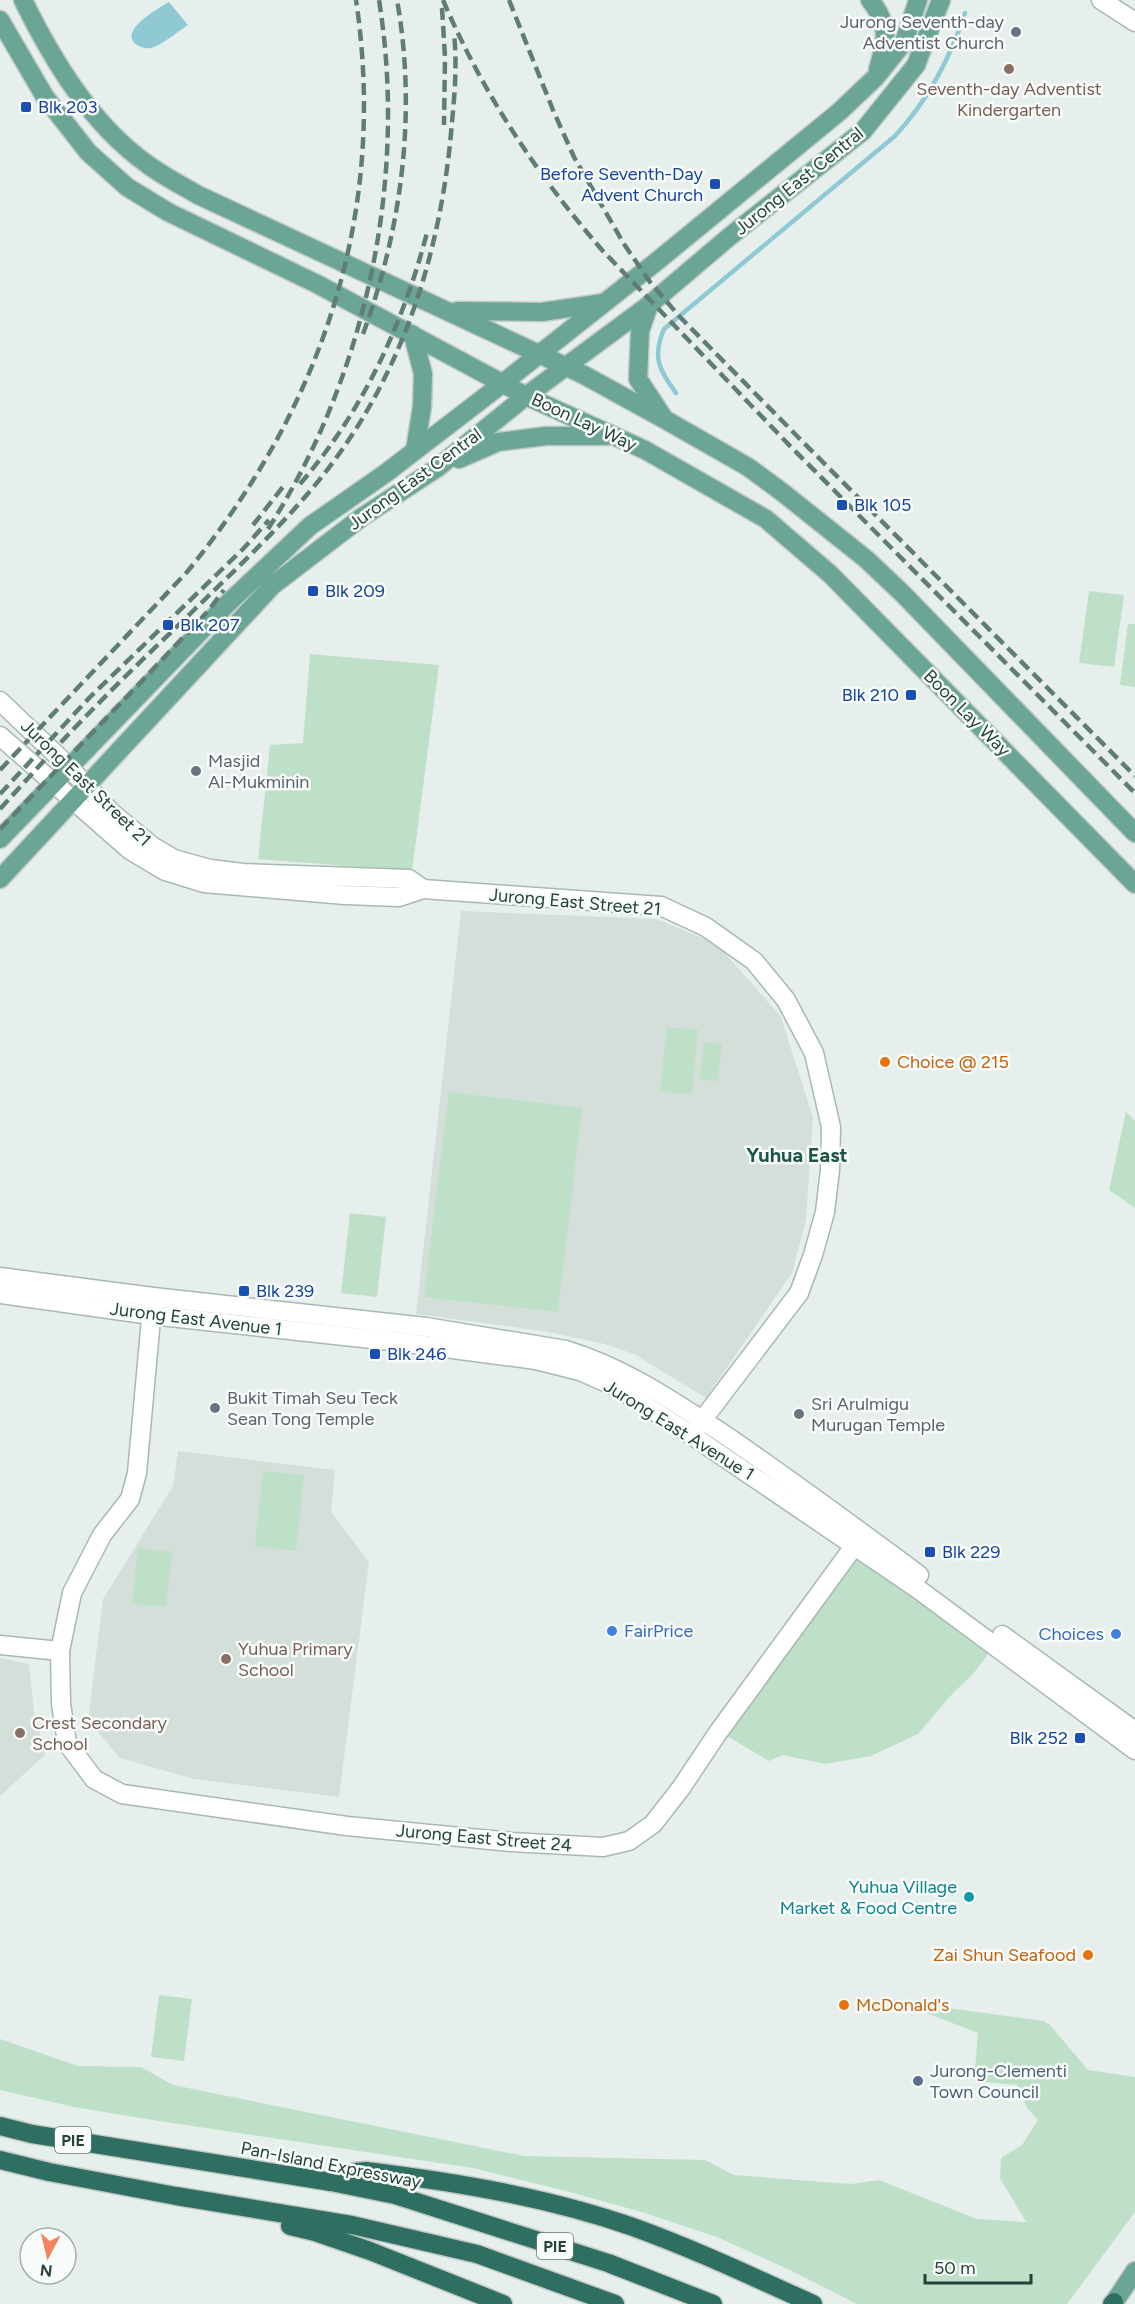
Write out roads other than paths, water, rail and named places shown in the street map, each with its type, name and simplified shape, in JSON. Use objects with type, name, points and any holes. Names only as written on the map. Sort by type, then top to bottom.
[{"type":"highway","name":"Pan-Island Expressway","points":[[0,2126],[32,2134],[331,2182],[394,2195],[608,2263],[713,2304]]},
{"type":"highway","name":"PIE","points":[[0,2160],[49,2172],[176,2196],[352,2225],[477,2254],[615,2304]]},
{"type":"highway","points":[[331,2182],[355,2172],[366,2171],[493,2191],[581,2212],[632,2227],[720,2261],[813,2304]]},
{"type":"highway","points":[[176,2196],[201,2208],[315,2232],[503,2304]]},
{"type":"main road","name":"Boon Lay Way","points":[[23,0],[68,81],[107,129],[147,164],[198,195],[566,367],[664,418],[756,473],[871,564],[957,648],[1135,833]]},
{"type":"main road","points":[[870,0],[881,15],[886,38],[876,77]]},
{"type":"main road","name":"Jurong East Central","points":[[0,839],[223,608],[310,526],[386,473],[502,384],[839,112],[876,77],[904,42],[918,0]]},
{"type":"main road","name":"Jurong East Central","points":[[0,879],[273,585],[362,517],[437,468],[526,396],[649,305],[729,237],[863,131],[916,65],[941,0]]},
{"type":"main road","name":"Boon Lay Way","points":[[0,20],[45,97],[88,152],[127,187],[168,212],[317,284],[502,384],[645,450],[766,519],[830,574],[1135,884]]},
{"type":"main road","points":[[448,311],[542,312],[604,302]]},
{"type":"main road","points":[[649,305],[640,331],[638,379],[664,418]]},
{"type":"main road","points":[[413,335],[423,374],[422,407],[415,450]]},
{"type":"main road","points":[[437,468],[498,442],[546,436],[612,436]]},
{"type":"main road","points":[[1113,2303],[1135,2271]]},
{"type":"street","points":[[1101,0],[1135,22]]},
{"type":"street","name":"Jurong East Street 21","points":[[0,701],[68,766],[112,813],[152,846],[174,859],[191,865],[243,873],[409,879],[423,889]]},
{"type":"street","name":"Jurong East Street 21","points":[[0,736],[130,850],[165,871],[204,883],[388,897],[399,897],[423,889],[662,906],[706,927],[754,961],[786,1000],[814,1053],[831,1126],[830,1170],[825,1212],[799,1293],[696,1427]]},
{"type":"street","name":"Jurong East Avenue 1","points":[[0,1277],[152,1306],[536,1360],[580,1371],[696,1427],[1135,1731]]},
{"type":"street","name":"Jurong East Avenue 1","points":[[0,1294],[152,1306]]},
{"type":"street","name":"Jurong East Street 24","points":[[152,1306],[137,1473],[130,1499],[102,1535],[72,1593],[60,1651],[61,1704],[67,1743],[94,1779],[122,1794],[365,1828],[557,1846],[603,1847],[629,1840],[653,1824],[681,1788],[717,1734],[858,1540]]},
{"type":"street","name":"Jurong East Avenue 1","points":[[858,1540],[1135,1750]]},
{"type":"street","points":[[0,1645],[60,1651]]},
{"type":"water","points":[[169,2],[188,25],[155,47],[137,45],[132,39],[132,33],[136,27],[142,20]]},
{"type":"waterway","points":[[676,393],[659,363],[658,348],[664,329],[895,136],[918,108],[937,78],[965,13]]},
{"type":"railway","points":[[0,770],[187,572],[234,509],[275,443],[308,375],[334,304],[352,232],[362,156],[363,79],[356,0]]},
{"type":"railway","points":[[268,529],[302,470],[331,407],[354,342],[371,275],[382,206],[388,137],[387,68],[379,0]]},
{"type":"railway","points":[[363,334],[388,253],[402,169],[406,85],[397,0]]},
{"type":"railway","points":[[443,0],[493,100],[533,162],[602,250],[791,447],[1135,793]]},
{"type":"railway","points":[[509,0],[574,157],[624,244],[650,282],[679,316],[1135,776]]},
{"type":"railway","points":[[442,8],[445,57],[444,125]]},
{"type":"railway","points":[[0,809],[84,718],[293,510],[330,467],[369,408],[406,330],[432,249],[448,165],[455,77],[454,33]]},
{"type":"railway","points":[[300,484],[344,426],[379,364],[407,298],[428,229]]},
{"type":"railway","points":[[253,525],[286,483]]},
{"type":"railway","points":[[0,794],[90,697],[243,549],[269,520]]},
{"type":"railway","points":[[0,829],[208,611],[224,590]]},
{"type":"place","name":"Jurong Seventh-day Adventist Church","points":[[1016,32]]},
{"type":"place","name":"Seventh-day Adventist Kindergarten","points":[[1009,69]]},
{"type":"place","name":"Blk 203","points":[[26,107]]},
{"type":"place","name":"Before Seventh-Day Advent Church","points":[[715,184]]},
{"type":"place","name":"Blk 105","points":[[842,505]]},
{"type":"place","name":"Blk 209","points":[[313,591]]},
{"type":"place","name":"Blk 207","points":[[168,625]]},
{"type":"place","name":"Blk 210","points":[[911,695]]},
{"type":"place","name":"Masjid Al-Mukminin","points":[[196,771]]},
{"type":"place","name":"Choice @ 215","points":[[885,1062]]},
{"type":"place","name":"Blk 239","points":[[244,1291]]},
{"type":"place","name":"Blk 246","points":[[375,1354]]},
{"type":"place","name":"Bukit Timah Seu Teck Sean Tong Temple","points":[[215,1408]]},
{"type":"place","name":"Sri Arulmigu Murugan Temple","points":[[799,1414]]},
{"type":"place","name":"Blk 229","points":[[930,1552]]},
{"type":"place","name":"FairPrice","points":[[612,1631]]},
{"type":"place","name":"Choices","points":[[1116,1634]]},
{"type":"place","name":"Yuhua Primary School","points":[[226,1659]]},
{"type":"place","name":"Crest Secondary School","points":[[20,1733]]},
{"type":"place","name":"Blk 252","points":[[1080,1738]]},
{"type":"place","name":"Yuhua Village Market & Food Centre","points":[[969,1897]]},
{"type":"place","name":"Zai Shun Seafood","points":[[1088,1955]]},
{"type":"place","name":"McDonald's","points":[[844,2005]]},
{"type":"place","name":"Jurong-Clementi Town Council","points":[[918,2081]]},
{"type":"district","name":"Yuhua East","points":[[797,1155]]}]
